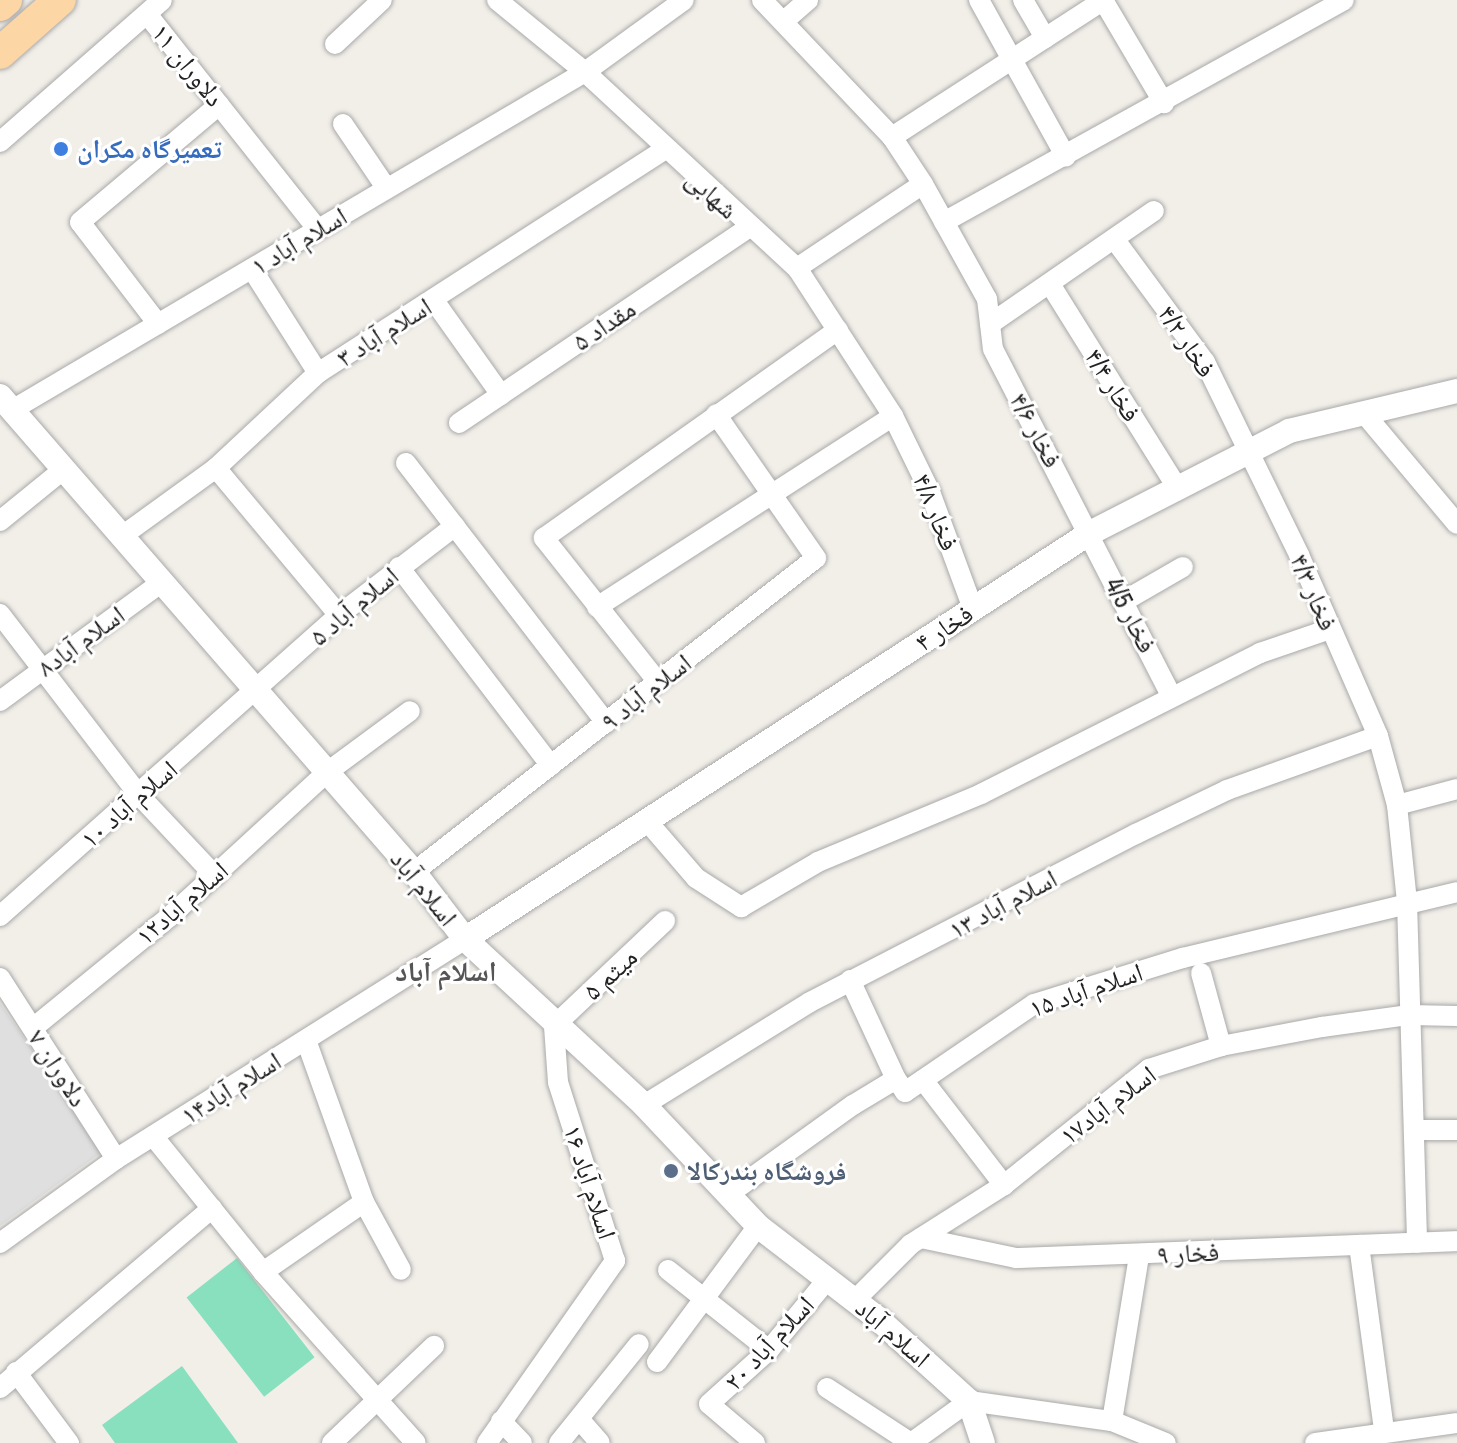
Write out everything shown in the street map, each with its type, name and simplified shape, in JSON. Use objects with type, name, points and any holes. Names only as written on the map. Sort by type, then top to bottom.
[{"type":"main road","points":[[0,5],[6,0]]},
{"type":"main road","points":[[0,53],[60,0]]},
{"type":"street","points":[[335,44],[382,0]]},
{"type":"street","name":"شهابی","points":[[497,0],[585,72],[664,150],[797,268],[893,416]]},
{"type":"street","name":"اسلام آباد ۱","points":[[6,403],[158,324],[585,72],[684,0]]},
{"type":"street","name":"فخار ۴/۶","points":[[762,0],[892,137],[923,184],[987,299],[993,349],[1090,533]]},
{"type":"street","points":[[784,21],[808,0]]},
{"type":"street","points":[[979,0],[1066,157]]},
{"type":"street","points":[[1023,0],[1045,38]]},
{"type":"street","points":[[892,137],[1104,0],[1164,103]]},
{"type":"street","points":[[944,222],[1164,103],[1344,0]]},
{"type":"street","points":[[0,142],[154,7]]},
{"type":"street","name":"دلاوران ۱۱","points":[[154,7],[219,105],[318,230]]},
{"type":"street","points":[[158,324],[80,222],[219,105]]},
{"type":"street","points":[[343,124],[387,189]]},
{"type":"street","name":"اسلام آباد ۳","points":[[122,536],[216,468],[318,373],[435,302],[664,150]]},
{"type":"street","points":[[797,268],[923,184]]},
{"type":"street","points":[[990,324],[1154,211]]},
{"type":"street","name":"مقداد ۵","points":[[459,423],[750,227]]},
{"type":"street","name":"فخار ۴/۲","points":[[1115,240],[1205,362],[1246,450]]},
{"type":"street","points":[[252,269],[318,373]]},
{"type":"street","name":"فخار ۴/۴","points":[[1050,284],[1176,486]]},
{"type":"street","points":[[435,302],[501,395]]},
{"type":"street","points":[[658,682],[544,538],[838,330]]},
{"type":"street","name":"فخار ۴","points":[[465,939],[1090,533],[1246,450],[1289,431],[1457,391]]},
{"type":"street","name":"اسلام آباد","points":[[6,403],[414,872],[465,939],[554,1026],[644,1105],[758,1226],[855,1300],[969,1401]]},
{"type":"street","points":[[1363,412],[1457,524]]},
{"type":"street","points":[[716,414],[774,493]]},
{"type":"street","points":[[597,607],[893,416]]},
{"type":"street","name":"فخار ۴/۸","points":[[893,416],[930,492],[973,609]]},
{"type":"street","name":"فخار ۴/۳","points":[[1246,450],[1378,736],[1397,805],[1407,902],[1417,1243]]},
{"type":"street","points":[[406,463],[606,723]]},
{"type":"street","points":[[216,468],[339,615]]},
{"type":"street","points":[[0,521],[64,469]]},
{"type":"street","name":"اسلام آباد ۹","points":[[414,872],[816,558],[774,493]]},
{"type":"street","name":"اسلام آباد ۵","points":[[256,691],[339,615],[455,526]]},
{"type":"street","name":"فخار 4/5","points":[[1090,533],[1172,697]]},
{"type":"street","points":[[399,567],[551,766]]},
{"type":"street","points":[[1124,601],[1183,567]]},
{"type":"street","name":"اسلام آباد۸","points":[[0,701],[162,582]]},
{"type":"street","points":[[0,614],[139,795],[215,876]]},
{"type":"street","points":[[647,821],[696,878],[741,907],[818,862],[981,794],[1260,653],[1330,629]]},
{"type":"street","name":"اسلام آباد ۱۰","points":[[0,916],[256,691]]},
{"type":"street","name":"اسلام آباد۱۲","points":[[33,1028],[215,876],[326,773],[410,711]]},
{"type":"street","name":"اسلام آباد ۱۳","points":[[644,1105],[850,980],[1227,790],[1378,736]]},
{"type":"street","points":[[1397,805],[1457,789]]},
{"type":"street","name":"اسلام آباد ۱۵","points":[[923,1080],[1034,1004],[1183,958],[1457,892]]},
{"type":"street","name":"میثم ۵","points":[[554,1026],[665,921]]},
{"type":"street","name":"اسلام آباد۱۴","points":[[0,1243],[116,1159],[306,1040],[346,1010],[465,939]]},
{"type":"street","points":[[1201,973],[1221,1046]]},
{"type":"street","name":"دلاوران ۷","points":[[0,978],[116,1159]]},
{"type":"street","points":[[850,980],[905,1092],[923,1080],[1004,1185]]},
{"type":"street","name":"اسلام آباد۱۷","points":[[855,1300],[921,1238],[1004,1185],[1149,1069],[1221,1046],[1409,1015],[1457,1016]]},
{"type":"street","name":"اسلام آباد ۱۶","points":[[487,1443],[615,1261],[558,1082],[554,1026]]},
{"type":"street","points":[[306,1040],[364,1202],[401,1270]]},
{"type":"street","points":[[729,1194],[896,1079]]},
{"type":"street","points":[[1414,1130],[1457,1130]]},
{"type":"street","points":[[153,1136],[263,1272],[374,1400],[416,1443]]},
{"type":"street","points":[[263,1272],[364,1202]]},
{"type":"street","points":[[0,1388],[212,1208]]},
{"type":"street","points":[[657,1362],[758,1226]]},
{"type":"street","name":"فخار ۹","points":[[921,1238],[1016,1258],[1139,1256],[1457,1241]]},
{"type":"street","points":[[1359,1245],[1384,1431]]},
{"type":"street","points":[[1112,1421],[1139,1256]]},
{"type":"street","points":[[668,1270],[769,1350]]},
{"type":"street","name":"اسلام آباد ۲۰","points":[[755,1443],[709,1404],[769,1350],[827,1280]]},
{"type":"street","points":[[559,1443],[639,1344]]},
{"type":"street","points":[[332,1443],[434,1346]]},
{"type":"street","points":[[16,1372],[69,1443]]},
{"type":"street","points":[[827,1388],[911,1443],[969,1401],[1112,1421],[1166,1443]]},
{"type":"street","points":[[969,1401],[983,1443]]},
{"type":"street","points":[[580,1420],[600,1443]]},
{"type":"street","points":[[501,1421],[522,1443]]},
{"type":"street","points":[[1315,1443],[1457,1423]]},
{"type":"shaded area","points":[[0,1003],[102,1152],[0,1226]]},
{"type":"green space","points":[[237,1258],[315,1357],[264,1397],[187,1297]]},
{"type":"green space","points":[[182,1366],[238,1443],[115,1443],[102,1425]]},
{"type":"place","name":"تعمیرگاه مکران","points":[[61,149]]},
{"type":"place","name":"فروشگاه بندرکالا","points":[[671,1171]]},
{"type":"district","name":"اسلام آباد","points":[[446,971]]}]
